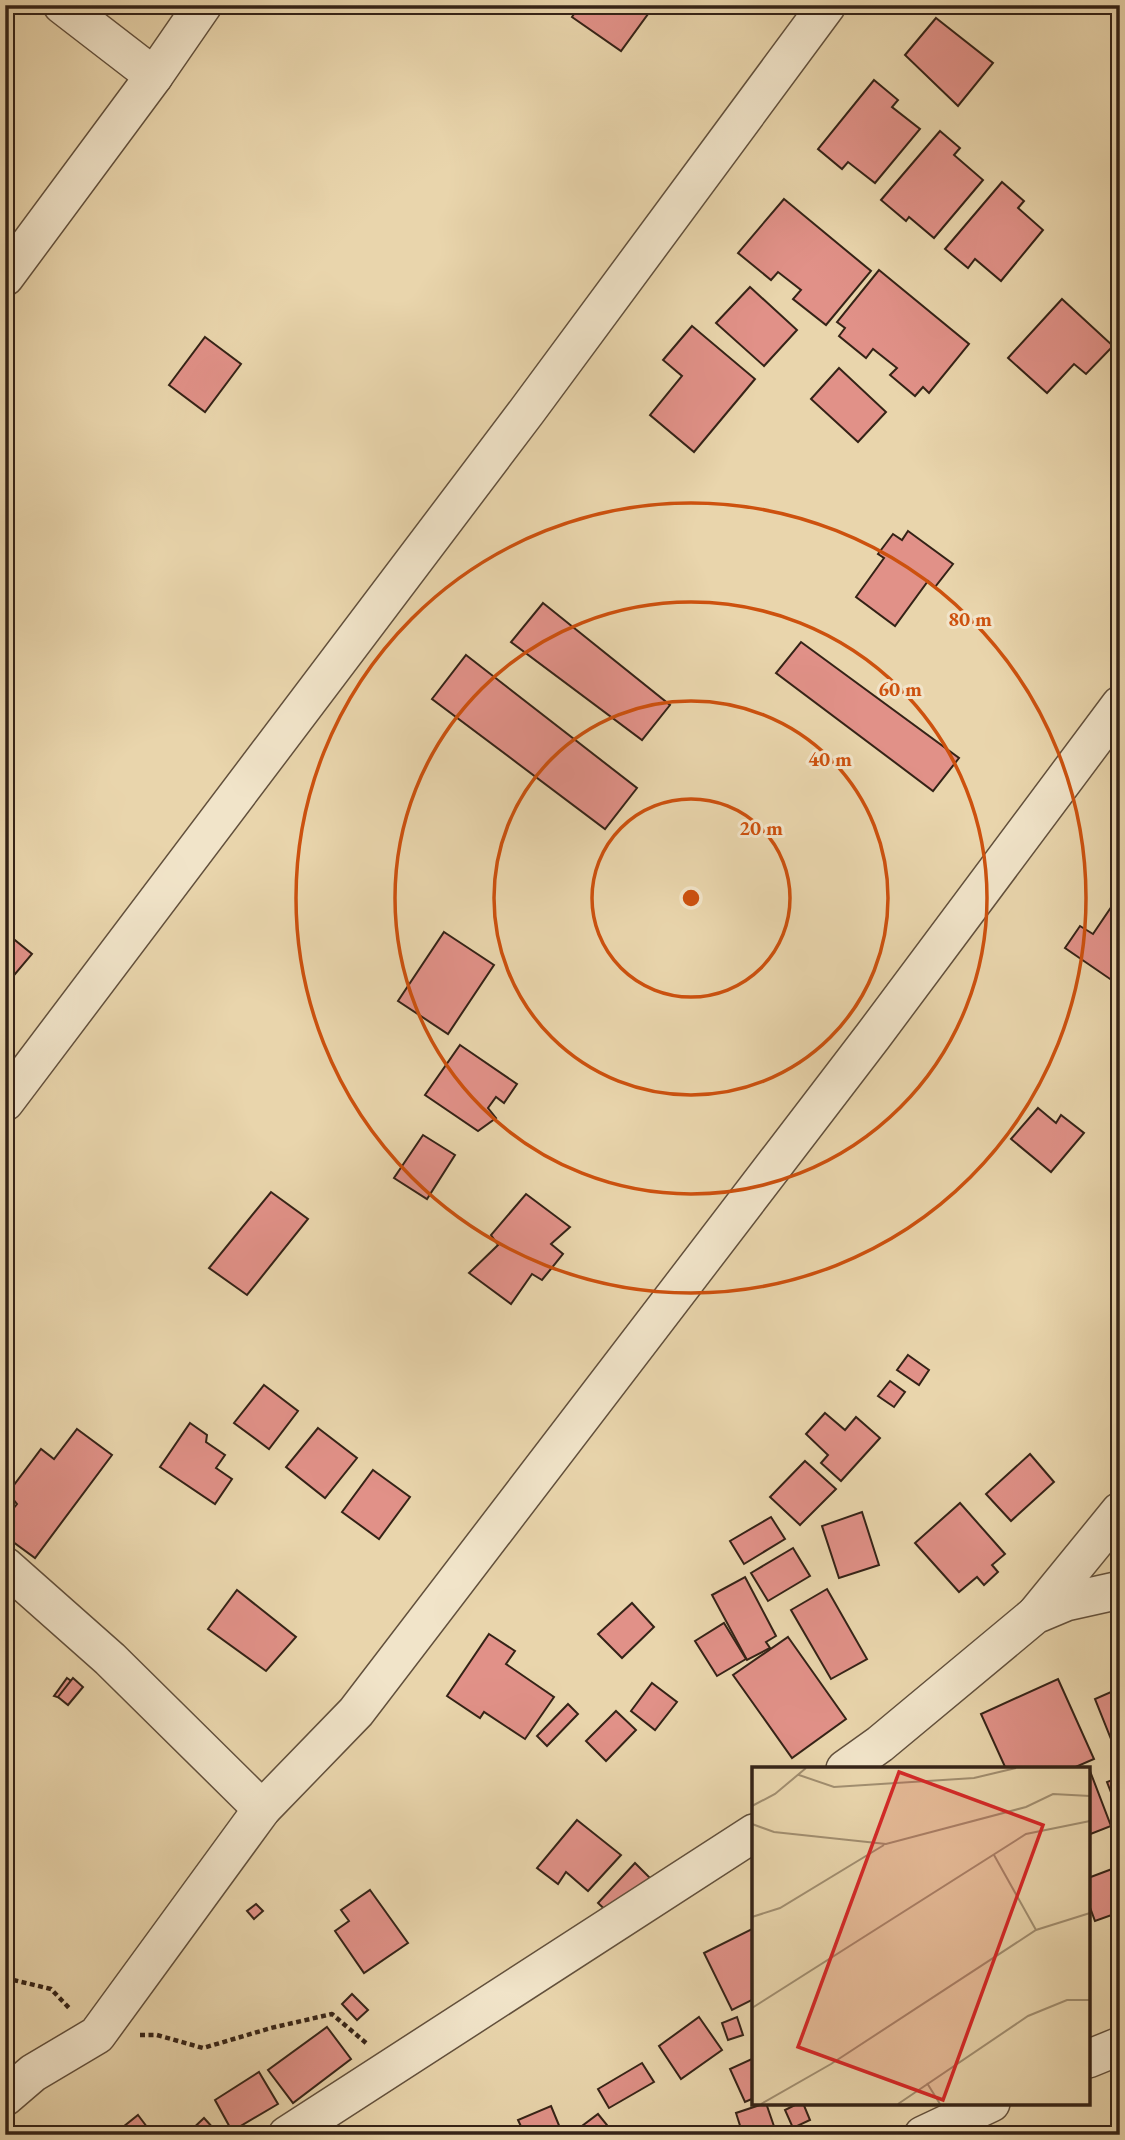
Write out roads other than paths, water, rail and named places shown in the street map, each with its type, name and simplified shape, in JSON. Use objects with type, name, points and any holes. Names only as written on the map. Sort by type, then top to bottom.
[{"type":"street","points":[[62,5],[154,76]]},
{"type":"street","points":[[5,277],[154,76],[203,5]]},
{"type":"street","points":[[5,1102],[519,422],[827,5]]},
{"type":"street","points":[[5,2097],[33,2073],[96,2035],[262,1809],[365,1701],[864,1048],[1120,705]]},
{"type":"street","points":[[848,1767],[880,1744],[1035,1615],[1120,1511]]},
{"type":"street","points":[[5,1566],[110,1659],[262,1809]]},
{"type":"street","points":[[1035,1615],[1066,1602],[1120,1590]]},
{"type":"street","points":[[288,2135],[752,1834]]},
{"type":"street","points":[[1090,2058],[1120,2046]]},
{"type":"street","points":[[923,2135],[987,2105]]}]
